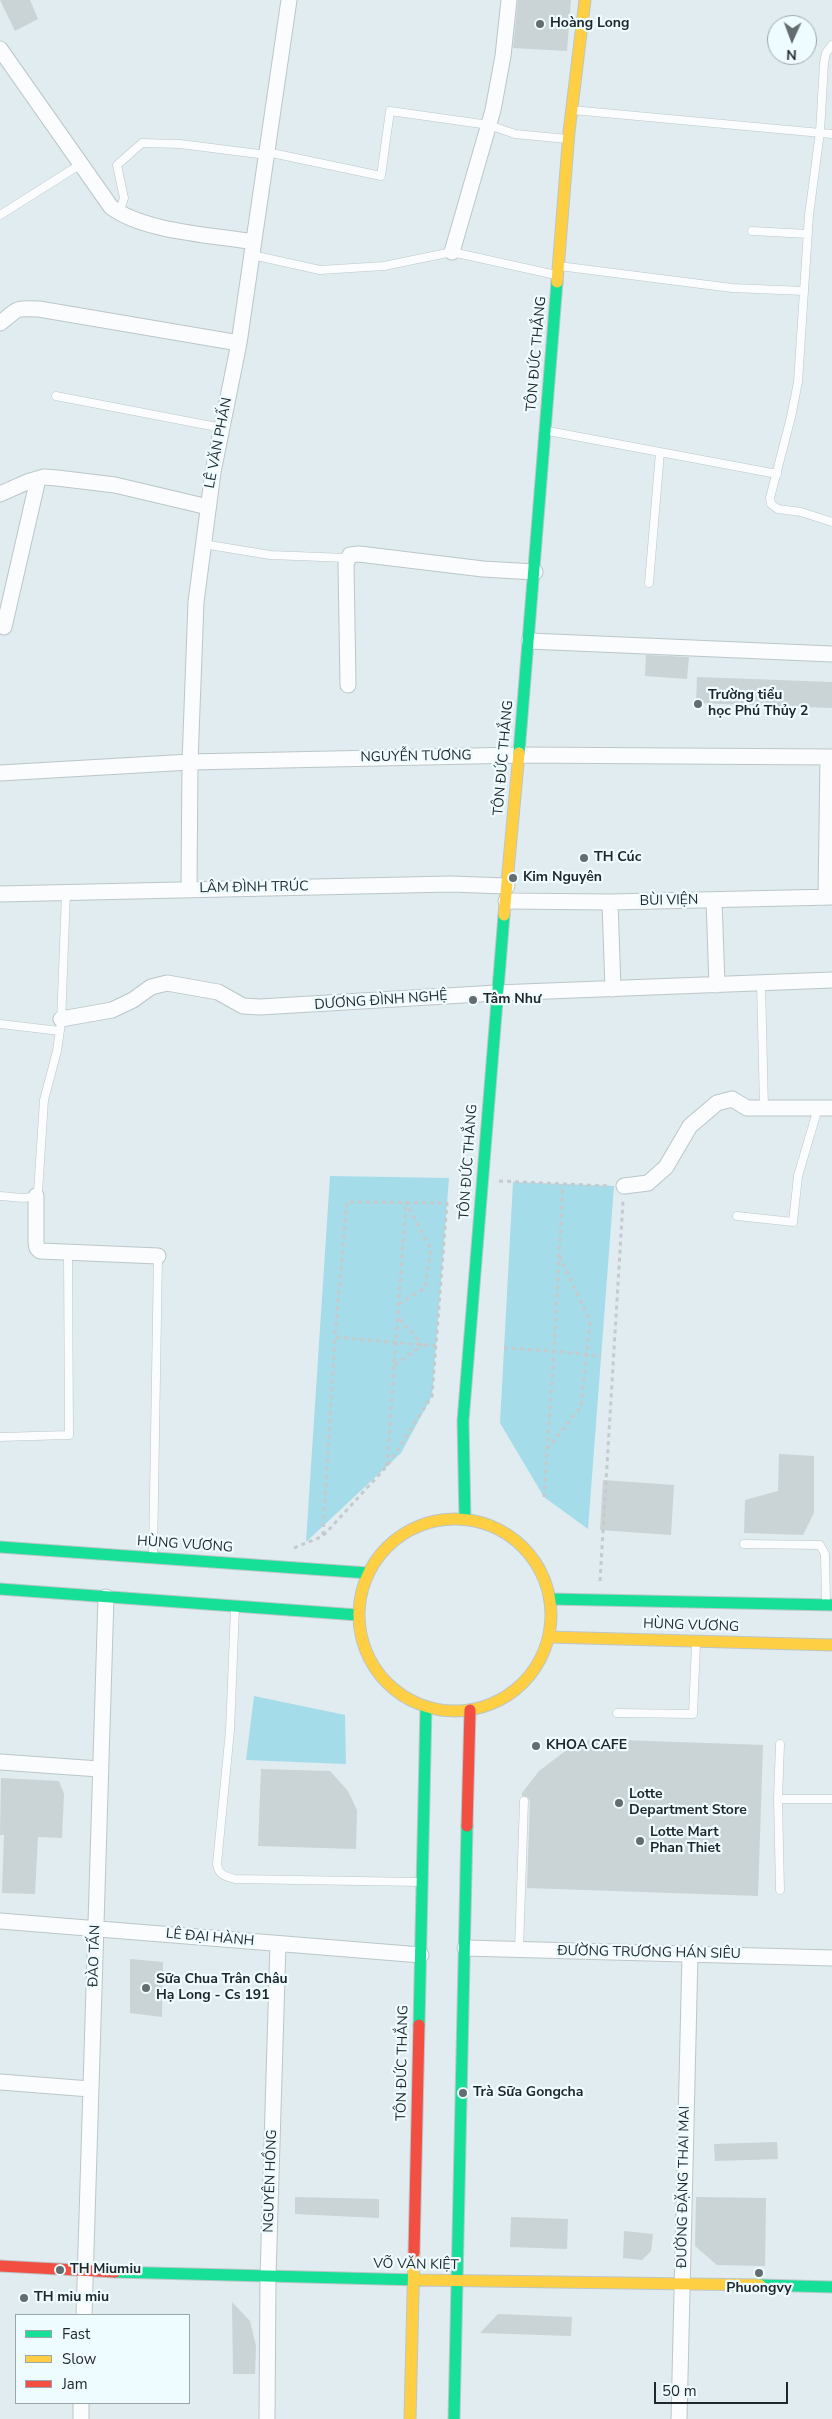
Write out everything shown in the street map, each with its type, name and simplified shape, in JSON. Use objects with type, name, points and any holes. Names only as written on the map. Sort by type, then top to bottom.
[{"type":"main road","name":"TÔN ĐỨC THẮNG","points":[[465,1519],[463,1422],[497,993],[535,572],[569,139],[585,0]]},
{"type":"main road","points":[[465,1519],[495,1527],[521,1545],[540,1569],[550,1599],[552,1618],[549,1637],[539,1663],[521,1686],[498,1702],[470,1710],[448,1711],[426,1707],[404,1697],[385,1682],[370,1662],[361,1640],[358,1615],[360,1594],[368,1573],[384,1549],[408,1531],[435,1521],[465,1519]]},
{"type":"main road","name":"HÙNG VƯƠNG","points":[[0,1547],[368,1573]]},
{"type":"main road","points":[[0,1589],[358,1615]]},
{"type":"main road","name":"HÙNG VƯƠNG","points":[[550,1599],[829,1605]]},
{"type":"main road","name":"HÙNG VƯƠNG","points":[[549,1637],[832,1646]]},
{"type":"main road","name":"TÔN ĐỨC THẮNG","points":[[410,2419],[426,1707]]},
{"type":"main road","points":[[454,2419],[470,1710]]},
{"type":"main road","name":"VÕ VĂN KIỆT","points":[[0,2266],[85,2271],[413,2280],[832,2287]]},
{"type":"street","name":"LÊ VĂN PHẤN","points":[[189,890],[190,762],[196,602],[208,507],[238,343],[289,0]]},
{"type":"street","points":[[452,252],[489,125],[501,65],[509,0]]},
{"type":"street","points":[[0,49],[111,207],[119,213],[148,224],[253,249]]},
{"type":"street","points":[[0,323],[18,308],[39,309],[238,343]]},
{"type":"street","points":[[0,494],[38,478],[57,478],[115,485],[208,507]]},
{"type":"street","points":[[4,627],[38,478]]},
{"type":"street","points":[[348,685],[347,558],[353,553],[483,569],[535,572]]},
{"type":"street","points":[[529,641],[832,654]]},
{"type":"street","name":"NGUYỄN TƯƠNG","points":[[0,773],[190,762],[519,755],[830,757]]},
{"type":"street","points":[[829,897],[830,757]]},
{"type":"street","name":"LÂM ĐÌNH TRÚC","points":[[0,894],[450,884],[507,886]]},
{"type":"street","name":"BÙI VIỆN","points":[[506,901],[610,902],[829,897]]},
{"type":"street","points":[[714,900],[717,985]]},
{"type":"street","points":[[610,902],[613,989]]},
{"type":"street","name":"DƯƠNG ĐÌNH NGHỆ","points":[[60,1025],[112,1010],[133,1000],[151,987],[167,983],[218,992],[244,1006],[260,1007],[497,993],[832,980]]},
{"type":"street","points":[[624,1186],[648,1183],[666,1167],[690,1126],[718,1102],[732,1099],[747,1108],[825,1108]]},
{"type":"street","points":[[36,1196],[37,1248],[40,1251],[158,1256]]},
{"type":"street","name":"ĐÀO TẤN","points":[[84,2314],[99,1770],[106,1597]]},
{"type":"street","points":[[0,1762],[99,1770]]},
{"type":"street","name":"LÊ ĐẠI HÀNH","points":[[0,1921],[421,1956]]},
{"type":"street","name":"NGUYÊN HỒNG","points":[[267,2419],[268,2276],[278,1944]]},
{"type":"street","name":"ĐƯỜNG TRƯƠNG HÁN SIÊU","points":[[465,1948],[832,1958]]},
{"type":"street","name":"ĐƯỜNG ĐẶNG THAI MAI","points":[[679,2419],[690,1954]]},
{"type":"street","points":[[0,2082],[90,2089]]},
{"type":"street","points":[[81,2404],[81,2419]]},
{"type":"lane","points":[[832,45],[826,53],[824,63],[820,132],[808,234],[798,382],[770,498],[773,507],[801,512],[832,522]]},
{"type":"lane","points":[[572,110],[832,134]]},
{"type":"lane","points":[[119,213],[124,198],[118,165],[142,143],[180,144],[267,153],[381,176],[390,111],[489,125],[514,134],[569,139]]},
{"type":"lane","points":[[0,215],[81,164]]},
{"type":"lane","points":[[752,231],[808,234]]},
{"type":"lane","points":[[253,249],[320,270],[384,266],[452,252],[559,271],[732,288],[804,291]]},
{"type":"lane","points":[[56,396],[222,428]]},
{"type":"lane","points":[[546,431],[777,474]]},
{"type":"lane","points":[[649,583],[660,452]]},
{"type":"lane","points":[[203,544],[270,555],[347,558]]},
{"type":"lane","points":[[0,1196],[36,1196],[40,1186],[44,1100],[60,1025],[66,893]]},
{"type":"lane","points":[[761,983],[764,1108]]},
{"type":"lane","points":[[0,1024],[60,1025]]},
{"type":"lane","points":[[738,1216],[793,1222],[798,1176],[825,1108]]},
{"type":"lane","points":[[0,1437],[69,1435],[68,1252]]},
{"type":"lane","points":[[153,1558],[158,1256]]},
{"type":"lane","points":[[744,1544],[820,1545],[825,1554],[829,1605]]},
{"type":"lane","points":[[235,1606],[230,1730],[217,1864],[219,1872],[222,1876],[235,1879],[422,1882]]},
{"type":"lane","points":[[616,1713],[693,1714],[696,1642]]},
{"type":"lane","points":[[780,1744],[778,1799],[780,1890]]},
{"type":"lane","points":[[778,1799],[832,1799]]},
{"type":"lane","points":[[519,1950],[524,1801]]},
{"type":"path","points":[[483,1180],[624,1186],[599,1600]]},
{"type":"path","points":[[544,1497],[563,1184]]},
{"type":"path","points":[[292,1548],[323,1536],[387,1466],[432,1396],[447,1203],[347,1202],[335,1337],[323,1536]]},
{"type":"path","points":[[399,1304],[425,1288],[430,1249],[406,1202]]},
{"type":"path","points":[[387,1466],[406,1202]]},
{"type":"path","points":[[547,1449],[581,1407],[590,1320],[559,1256]]},
{"type":"path","points":[[398,1317],[422,1345]]},
{"type":"path","points":[[335,1337],[436,1346]]},
{"type":"path","points":[[394,1365],[422,1345]]},
{"type":"path","points":[[504,1348],[601,1356]]},
{"type":"shaded area","points":[[330,1176],[449,1178],[432,1396],[401,1453],[306,1542]]},
{"type":"shaded area","points":[[513,1182],[614,1186],[588,1529],[544,1497],[500,1423]]},
{"type":"shaded area","points":[[254,1696],[345,1715],[346,1764],[246,1760]]},
{"type":"building","points":[[0,0],[30,0],[38,19],[15,31]]},
{"type":"building","name":"Hoàng Long","points":[[518,0],[571,0],[567,51],[513,48]]},
{"type":"building","points":[[646,655],[689,657],[687,679],[645,676]]},
{"type":"building","points":[[697,677],[832,682],[832,708],[696,703]]},
{"type":"building","points":[[779,1454],[814,1456],[814,1513],[803,1535],[744,1533],[745,1500],[778,1491]]},
{"type":"building","points":[[603,1480],[674,1485],[671,1535],[600,1530]]},
{"type":"building","name":"Lotte Mart Phan Thiet","points":[[592,1739],[763,1745],[758,1896],[527,1888],[530,1801],[527,1797],[522,1796],[522,1793],[539,1771],[568,1749]]},
{"type":"building","points":[[261,1769],[330,1771],[348,1791],[357,1810],[356,1849],[258,1846]]},
{"type":"building","points":[[1,1778],[59,1781],[64,1794],[62,1838],[38,1837],[35,1894],[2,1893],[4,1835],[0,1835]]},
{"type":"building","name":"Sữa Chua Trân Châu Hạ Long - Cs 191","points":[[130,1959],[163,1962],[162,2017],[130,2013]]},
{"type":"building","points":[[777,2142],[778,2159],[715,2161],[714,2144]]},
{"type":"building","points":[[295,2197],[379,2199],[379,2218],[295,2214]]},
{"type":"building","points":[[696,2197],[766,2198],[765,2266],[717,2265],[695,2246]]},
{"type":"building","points":[[511,2217],[568,2219],[567,2249],[510,2247]]},
{"type":"building","points":[[624,2231],[653,2234],[651,2251],[642,2260],[623,2258]]},
{"type":"building","points":[[232,2302],[250,2321],[256,2346],[255,2374],[233,2374]]},
{"type":"building","points":[[498,2314],[572,2317],[571,2336],[480,2333]]},
{"type":"traffic: fast","points":[[519,753],[557,282]]},
{"type":"traffic: fast","points":[[465,1519],[463,1421],[504,915]]},
{"type":"traffic: fast","points":[[0,1547],[368,1573]]},
{"type":"traffic: fast","points":[[0,1589],[358,1615]]},
{"type":"traffic: fast","points":[[550,1599],[832,1605]]},
{"type":"traffic: fast","points":[[419,2025],[426,1707]]},
{"type":"traffic: fast","points":[[454,2419],[467,1826]]},
{"type":"traffic: fast","points":[[115,2272],[419,2280]]},
{"type":"traffic: fast","points":[[760,2285],[832,2287]]},
{"type":"traffic: slow","points":[[557,282],[569,132],[585,0]]},
{"type":"traffic: slow","points":[[504,915],[519,753]]},
{"type":"traffic: slow","points":[[446,1519],[464,1519],[492,1526],[508,1535],[523,1547],[535,1562],[544,1578],[551,1606],[551,1615],[551,1624],[544,1652],[535,1668],[523,1683],[508,1695],[492,1704],[464,1711],[446,1711],[427,1707],[410,1700],[394,1689],[381,1676],[370,1660],[363,1643],[359,1624],[359,1606],[363,1587],[370,1570],[381,1554],[394,1541],[410,1530],[427,1523],[446,1519]]},
{"type":"traffic: slow","points":[[549,1637],[832,1645]]},
{"type":"traffic: slow","points":[[410,2419],[414,2253]]},
{"type":"traffic: slow","points":[[419,2280],[760,2285]]},
{"type":"traffic: jam","points":[[467,1826],[470,1710]]},
{"type":"traffic: jam","points":[[414,2253],[419,2025]]},
{"type":"traffic: jam","points":[[0,2266],[115,2272]]},
{"type":"place","name":"Hoàng Long","points":[[540,24]]},
{"type":"place","name":"Trường tiểu học Phú Thủy 2","points":[[698,704]]},
{"type":"place","name":"TH Cúc","points":[[584,858]]},
{"type":"place","name":"Kim Nguyên","points":[[513,878]]},
{"type":"place","name":"Tâm Như","points":[[473,1000]]},
{"type":"place","name":"KHOA CAFE","points":[[536,1746]]},
{"type":"place","name":"Lotte Department Store","points":[[619,1803]]},
{"type":"place","name":"Lotte Mart Phan Thiet","points":[[640,1841]]},
{"type":"place","name":"Sữa Chua Trân Châu Hạ Long - Cs 191","points":[[146,1988]]},
{"type":"place","name":"Trà Sữa Gongcha","points":[[463,2093]]},
{"type":"place","name":"TH Miumiu","points":[[60,2270]]},
{"type":"place","name":"Phuongvy","points":[[759,2273]]},
{"type":"place","name":"TH miu miu","points":[[24,2298]]}]
